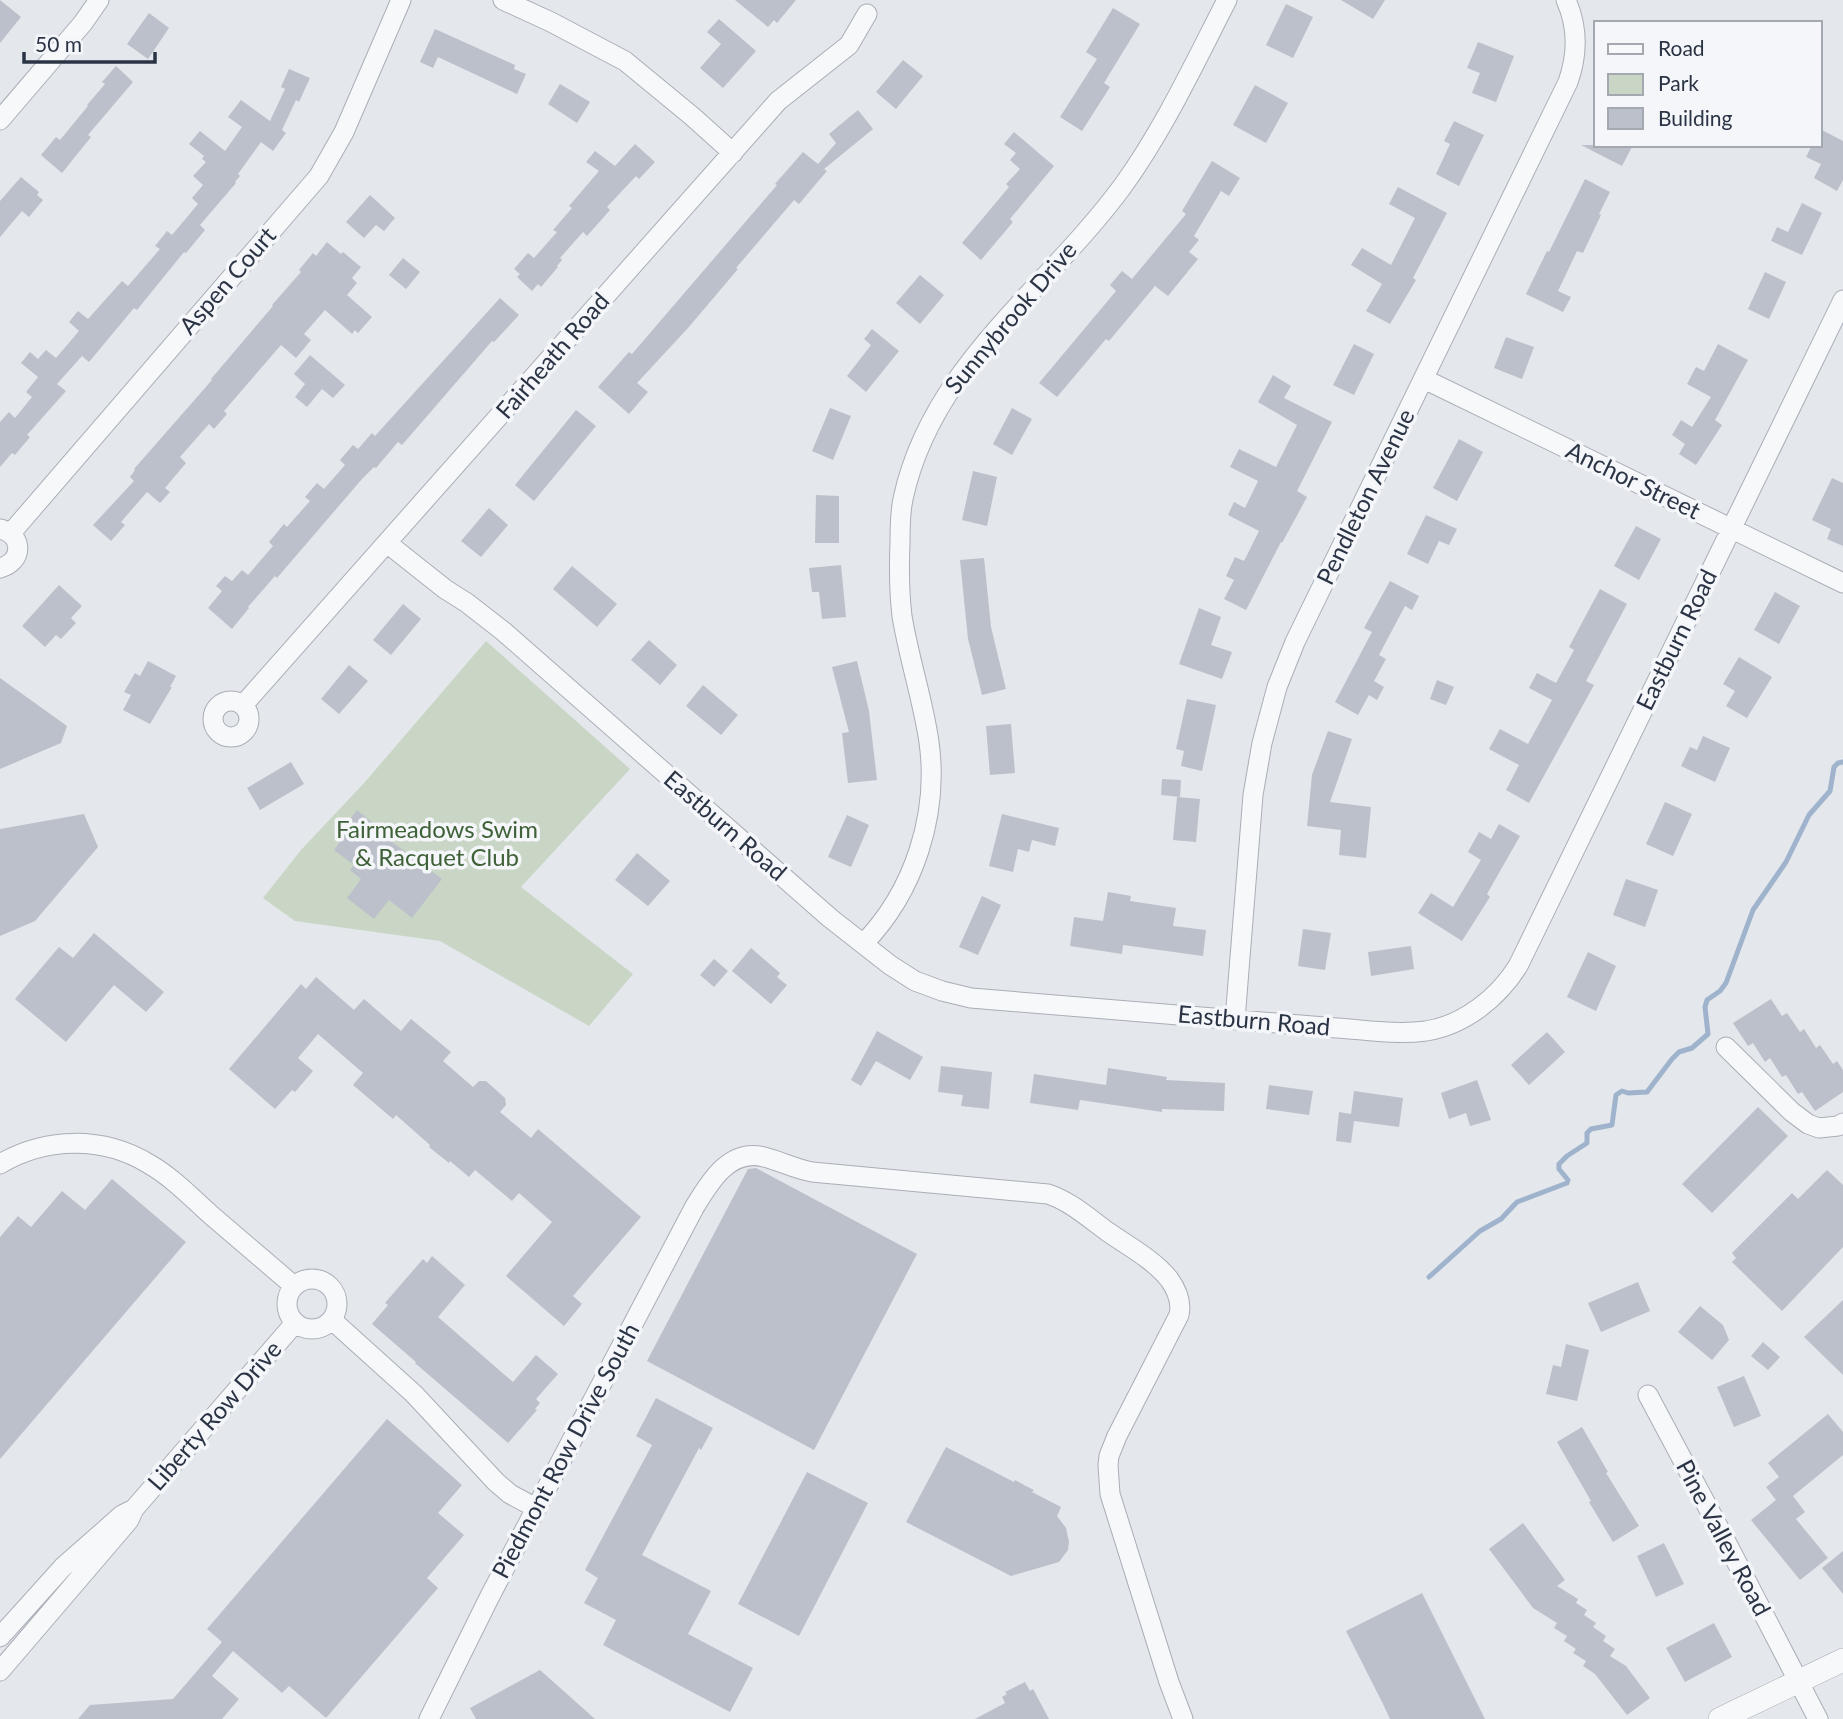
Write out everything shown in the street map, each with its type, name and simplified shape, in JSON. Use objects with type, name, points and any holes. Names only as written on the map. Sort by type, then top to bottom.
[{"type":"street","points":[[0,120],[83,23],[99,0]]},
{"type":"street","name":"Aspen Court","points":[[0,568],[9,566],[17,556],[18,544],[6,531],[319,176],[344,132],[401,0]]},
{"type":"street","points":[[503,0],[625,61],[733,153]]},
{"type":"street","name":"Sunnybrook Drive","points":[[863,944],[892,907],[911,872],[919,852],[929,806],[929,742],[902,617],[898,576],[903,499],[919,447],[942,400],[966,366],[1121,187],[1168,114],[1227,0]]},
{"type":"street","name":"Pendleton Avenue","points":[[1235,1020],[1254,795],[1262,743],[1277,687],[1295,642],[1568,82],[1575,59],[1576,36],[1566,0]]},
{"type":"street","name":"Fairheath Road","points":[[243,705],[787,93],[849,45],[867,14]]},
{"type":"street","name":"Eastburn Road","points":[[387,543],[503,631],[789,882],[863,944],[915,981],[942,992],[971,998],[1397,1032],[1427,1030],[1442,1027],[1467,1016],[1490,1000],[1518,966],[1843,300]]},
{"type":"street","name":"Anchor Street","points":[[1424,379],[1843,583]]},
{"type":"street","points":[[1726,1047],[1792,1112],[1808,1124],[1819,1128],[1843,1124]]},
{"type":"street","points":[[0,1164],[40,1148],[70,1143],[102,1146],[132,1155],[166,1176],[293,1286]]},
{"type":"street","name":"Piedmont Row Drive South","points":[[429,1719],[477,1621],[688,1218],[708,1185],[726,1164],[752,1156],[764,1157],[812,1172],[1048,1194],[1062,1199],[1168,1277],[1179,1296],[1179,1315],[1112,1448],[1107,1472],[1112,1504],[1183,1719]]},
{"type":"street","points":[[309,1278],[325,1282],[332,1288],[338,1304],[332,1320],[318,1329],[295,1323],[289,1316],[286,1300],[293,1286],[309,1278]]},
{"type":"street","points":[[332,1320],[414,1394],[496,1482],[510,1494],[536,1508]]},
{"type":"street","name":"Liberty Row Drive","points":[[0,1671],[129,1520],[134,1509],[295,1323]]},
{"type":"street","name":"Pine Valley Road","points":[[1648,1395],[1818,1719]]},
{"type":"street","name":"Liberty Row Drive","points":[[0,1636],[63,1567],[122,1515],[134,1509]]},
{"type":"street","points":[[1720,1719],[1843,1660]]},
{"type":"street","name":"Pine Valley Road","points":[[1798,1681],[1804,1719]]},
{"type":"green space","name":"Fairmeadows Swim & Racquet Club","points":[[486,641],[630,769],[521,887],[633,974],[589,1026],[440,941],[295,921],[263,898],[301,850],[365,782]]},
{"type":"building","points":[[0,0],[21,17],[0,43]]},
{"type":"building","points":[[735,0],[796,0],[777,23],[774,20],[768,27]]},
{"type":"building","points":[[1341,0],[1385,0],[1373,19]]},
{"type":"building","points":[[1286,4],[1313,17],[1293,58],[1266,45]]},
{"type":"building","points":[[1113,8],[1140,24],[1104,83],[1110,87],[1082,131],[1060,117],[1097,59],[1086,52]]},
{"type":"building","points":[[149,13],[169,28],[148,59],[127,44]]},
{"type":"building","points":[[719,19],[756,51],[723,88],[700,68],[721,44],[707,32]]},
{"type":"building","points":[[435,29],[515,65],[514,69],[526,74],[517,94],[438,57],[433,68],[420,62]]},
{"type":"building","points":[[1478,42],[1514,56],[1496,102],[1472,93],[1480,73],[1467,68]]},
{"type":"building","points":[[903,60],[923,76],[896,109],[876,92]]},
{"type":"building","points":[[116,66],[133,82],[88,135],[91,137],[62,173],[41,155],[56,137],[60,140]]},
{"type":"building","points":[[289,69],[310,78],[282,130],[286,133],[273,151],[261,142],[238,174],[240,176],[236,183],[200,225],[205,230],[89,362],[82,356],[57,384],[66,391],[27,435],[30,437],[15,455],[12,453],[0,467],[0,422],[9,412],[15,418],[32,397],[26,392],[38,377],[21,363],[30,352],[38,359],[46,350],[56,358],[79,331],[69,322],[78,311],[88,319],[122,281],[128,286],[160,249],[155,246],[167,231],[172,235],[198,204],[192,198],[203,185],[193,176],[206,162],[202,159],[204,156],[189,144],[200,131],[225,151],[242,127],[228,117],[241,100],[270,121],[285,89],[281,87]]},
{"type":"building","points":[[560,84],[590,102],[577,123],[548,104]]},
{"type":"building","points":[[1255,85],[1288,103],[1266,143],[1233,125]]},
{"type":"building","points":[[858,110],[873,129],[824,169],[827,171],[799,204],[794,200],[688,328],[637,383],[648,392],[629,414],[598,387],[629,352],[632,354],[803,152],[818,164],[836,143],[829,134]]},
{"type":"building","points":[[1454,121],[1484,135],[1459,186],[1436,174],[1450,144],[1444,141]]},
{"type":"building","points":[[1822,130],[1843,141],[1843,180],[1837,191],[1814,178],[1821,164],[1806,157],[1811,147],[1822,147]]},
{"type":"building","points":[[1014,132],[1054,166],[1010,219],[1013,222],[981,260],[962,243],[1009,187],[1006,184],[1020,169],[1010,160],[1016,153],[1004,144]]},
{"type":"building","points":[[635,144],[655,162],[639,179],[636,176],[607,207],[610,210],[587,236],[583,232],[560,258],[562,260],[558,267],[541,287],[538,284],[532,291],[517,277],[520,274],[514,269],[528,253],[534,258],[557,232],[553,230],[572,208],[569,206],[599,171],[586,162],[595,151],[615,166]]},
{"type":"building","points":[[1581,145],[1632,147],[1622,166]]},
{"type":"building","points":[[1212,161],[1240,178],[1229,196],[1221,191],[1194,236],[1199,240],[1189,252],[1198,259],[1168,296],[1155,286],[1057,397],[1039,383],[1116,291],[1110,285],[1122,271],[1132,279],[1186,214],[1182,211]]},
{"type":"building","points":[[21,177],[39,192],[37,195],[43,200],[29,217],[22,211],[0,237],[0,201]]},
{"type":"building","points":[[1585,179],[1610,192],[1583,253],[1577,251],[1558,291],[1571,297],[1563,312],[1526,294]]},
{"type":"building","points":[[1398,187],[1447,213],[1413,278],[1416,280],[1390,324],[1366,311],[1382,284],[1351,265],[1362,248],[1391,265],[1415,218],[1389,204]]},
{"type":"building","points":[[370,195],[395,218],[384,231],[376,225],[364,238],[346,222]]},
{"type":"building","points":[[1802,203],[1822,213],[1802,255],[1771,241],[1777,227],[1788,232]]},
{"type":"building","points":[[327,242],[361,267],[352,278],[357,283],[347,295],[372,317],[358,333],[355,330],[352,334],[325,310],[304,334],[311,340],[296,358],[281,345],[224,411],[227,414],[214,429],[209,424],[180,457],[186,463],[165,488],[170,492],[160,503],[147,492],[121,522],[125,525],[111,541],[93,525],[134,481],[130,477],[134,469],[212,380],[301,272],[299,270],[313,253],[316,256]]},
{"type":"building","points":[[403,258],[420,272],[406,289],[389,275]]},
{"type":"building","points":[[1765,272],[1786,282],[1769,319],[1748,309]]},
{"type":"building","points":[[920,275],[944,295],[920,324],[896,303]]},
{"type":"building","points":[[500,298],[519,315],[494,342],[492,341],[402,445],[398,442],[376,468],[362,479],[277,578],[275,576],[248,607],[232,629],[208,608],[222,591],[216,586],[225,576],[232,581],[242,570],[248,575],[273,546],[269,542],[284,524],[287,527],[310,501],[305,497],[317,483],[324,489],[345,465],[340,460],[353,445],[358,449],[372,433],[375,436]]},
{"type":"building","points":[[872,329],[899,351],[866,392],[847,376],[871,345],[864,339]]},
{"type":"building","points":[[1506,337],[1534,347],[1522,379],[1494,368]]},
{"type":"building","points":[[1354,344],[1374,354],[1354,395],[1333,385]]},
{"type":"building","points":[[1718,344],[1748,360],[1715,420],[1722,425],[1696,465],[1679,454],[1685,444],[1672,435],[1681,420],[1692,427],[1711,397],[1687,384],[1696,367],[1704,371]]},
{"type":"building","points":[[310,355],[345,385],[333,398],[322,389],[307,407],[295,397],[305,384],[294,374]]},
{"type":"building","points":[[1273,375],[1291,386],[1284,398],[1332,422],[1297,491],[1307,497],[1246,610],[1224,599],[1234,580],[1226,576],[1235,557],[1244,561],[1259,531],[1228,515],[1234,502],[1245,508],[1258,481],[1230,467],[1239,449],[1276,467],[1297,425],[1258,402]]},
{"type":"building","points":[[830,408],[851,416],[833,460],[812,451]]},
{"type":"building","points":[[1012,408],[1032,419],[1012,455],[993,444]]},
{"type":"building","points":[[576,410],[596,426],[534,501],[515,485]]},
{"type":"building","points":[[1459,439],[1483,452],[1457,501],[1433,488]]},
{"type":"building","points":[[973,471],[997,477],[987,526],[962,520]]},
{"type":"building","points":[[1832,478],[1843,483],[1843,546],[1827,539],[1831,529],[1812,520]]},
{"type":"building","points":[[816,495],[839,496],[839,543],[815,543]]},
{"type":"building","points":[[489,508],[508,525],[481,557],[461,541]]},
{"type":"building","points":[[1426,515],[1457,529],[1449,545],[1439,541],[1428,564],[1407,554]]},
{"type":"building","points":[[1636,526],[1661,539],[1639,580],[1614,566]]},
{"type":"building","points":[[984,558],[991,627],[1006,689],[982,695],[968,639],[960,560]]},
{"type":"building","points":[[841,565],[846,617],[822,619],[819,592],[812,592],[809,568]]},
{"type":"building","points":[[572,566],[617,604],[597,627],[553,589]]},
{"type":"building","points":[[1390,581],[1419,596],[1412,610],[1405,606],[1379,655],[1386,659],[1374,681],[1384,687],[1377,700],[1369,695],[1358,715],[1335,702],[1372,632],[1364,628]]},
{"type":"building","points":[[59,585],[82,606],[71,618],[76,623],[61,639],[56,635],[45,647],[22,626]]},
{"type":"building","points":[[1600,589],[1627,604],[1586,681],[1594,685],[1529,803],[1506,790],[1519,765],[1489,749],[1500,729],[1528,744],[1552,700],[1529,688],[1537,673],[1556,683],[1574,650],[1569,647]]},
{"type":"building","points":[[1775,592],[1800,606],[1779,644],[1754,630]]},
{"type":"building","points":[[403,604],[421,619],[391,655],[373,640]]},
{"type":"building","points":[[1199,608],[1221,617],[1211,645],[1232,652],[1222,679],[1179,664]]},
{"type":"building","points":[[649,640],[677,665],[660,685],[631,660]]},
{"type":"building","points":[[1739,657],[1772,677],[1747,718],[1726,706],[1735,691],[1723,684]]},
{"type":"building","points":[[148,661],[176,676],[150,724],[123,710],[131,695],[124,692],[135,673],[140,676]]},
{"type":"building","points":[[857,661],[869,711],[877,780],[848,783],[842,733],[849,732],[832,667]]},
{"type":"building","points":[[349,665],[368,681],[339,714],[321,699]]},
{"type":"building","points":[[0,678],[67,726],[61,743],[0,769]]},
{"type":"building","points":[[1437,680],[1454,687],[1446,705],[1430,699]]},
{"type":"building","points":[[703,685],[738,715],[721,735],[686,706]]},
{"type":"building","points":[[1187,699],[1216,705],[1202,771],[1181,766],[1184,751],[1176,749]]},
{"type":"building","points":[[1011,724],[1015,773],[990,775],[986,726]]},
{"type":"building","points":[[1328,731],[1352,739],[1330,802],[1371,807],[1366,858],[1339,855],[1341,830],[1307,826],[1312,775]]},
{"type":"building","points":[[1703,736],[1730,748],[1715,782],[1681,766],[1690,747],[1697,750]]},
{"type":"building","points":[[291,762],[304,784],[260,810],[247,788]]},
{"type":"building","points":[[1162,779],[1181,780],[1180,797],[1161,795]]},
{"type":"building","points":[[1177,797],[1200,799],[1196,842],[1173,840]]},
{"type":"building","points":[[1665,802],[1692,814],[1673,856],[1646,844]]},
{"type":"building","points":[[357,810],[378,827],[376,830],[442,879],[412,918],[389,900],[374,919],[347,898],[361,879],[350,870],[354,865],[334,850],[350,828],[346,825]]},
{"type":"building","points":[[84,814],[98,847],[35,921],[0,936],[0,829]]},
{"type":"building","points":[[1002,814],[1059,828],[1055,846],[1032,840],[1029,852],[1018,849],[1013,872],[989,866]]},
{"type":"building","points":[[847,815],[869,825],[851,867],[828,857]]},
{"type":"building","points":[[1499,824],[1520,836],[1487,894],[1490,897],[1462,941],[1418,913],[1431,893],[1453,907],[1481,860],[1468,852],[1479,832],[1491,839]]},
{"type":"building","points":[[637,853],[670,881],[648,906],[615,880]]},
{"type":"building","points":[[1626,879],[1658,890],[1645,927],[1613,915]]},
{"type":"building","points":[[1108,892],[1131,896],[1130,901],[1176,908],[1173,926],[1206,930],[1203,956],[1123,945],[1122,954],[1070,946],[1074,917],[1103,921]]},
{"type":"building","points":[[982,896],[1001,905],[978,955],[959,947]]},
{"type":"building","points":[[1303,929],[1331,933],[1325,970],[1298,966]]},
{"type":"building","points":[[94,933],[164,992],[146,1012],[114,985],[66,1042],[15,999],[59,947],[73,958]]},
{"type":"building","points":[[1411,946],[1414,969],[1371,976],[1368,952]]},
{"type":"building","points":[[751,948],[780,973],[777,977],[787,985],[771,1004],[732,971]]},
{"type":"building","points":[[1588,952],[1616,966],[1596,1011],[1567,997]]},
{"type":"building","points":[[714,959],[728,971],[714,987],[700,975]]},
{"type":"building","points":[[316,977],[354,1010],[364,999],[401,1031],[411,1019],[451,1052],[443,1061],[473,1087],[479,1081],[486,1081],[505,1098],[506,1105],[500,1112],[531,1138],[538,1129],[641,1217],[573,1296],[582,1304],[564,1326],[506,1276],[552,1222],[519,1193],[512,1201],[475,1170],[469,1177],[429,1147],[430,1145],[396,1115],[393,1119],[353,1085],[363,1073],[318,1034],[298,1058],[313,1071],[295,1092],[292,1090],[275,1109],[229,1069],[301,984],[306,989]]},
{"type":"building","points":[[1771,999],[1782,1016],[1787,1013],[1800,1032],[1804,1029],[1816,1048],[1820,1045],[1833,1064],[1837,1061],[1843,1070],[1843,1092],[1815,1111],[1802,1092],[1798,1094],[1786,1075],[1782,1077],[1770,1058],[1765,1062],[1753,1043],[1748,1046],[1733,1023]]},
{"type":"building","points":[[877,1031],[923,1057],[910,1080],[876,1061],[861,1086],[851,1080]]},
{"type":"building","points":[[1547,1032],[1565,1052],[1529,1085],[1511,1065]]},
{"type":"building","points":[[941,1066],[992,1072],[989,1109],[961,1106],[963,1095],[938,1092]]},
{"type":"building","points":[[1108,1068],[1167,1077],[1166,1080],[1225,1083],[1224,1111],[1162,1109],[1162,1112],[1080,1100],[1078,1110],[1030,1103],[1034,1074],[1106,1085]]},
{"type":"building","points":[[1477,1080],[1491,1120],[1470,1126],[1466,1113],[1449,1119],[1441,1093]]},
{"type":"building","points":[[1269,1085],[1313,1091],[1309,1115],[1266,1109]]},
{"type":"building","points":[[1354,1091],[1403,1098],[1399,1127],[1354,1121],[1351,1143],[1336,1141],[1339,1112],[1351,1114]]},
{"type":"building","points":[[1758,1107],[1788,1136],[1712,1213],[1682,1184]]},
{"type":"building","points":[[756,1168],[917,1254],[814,1450],[647,1361],[748,1169]]},
{"type":"building","points":[[1827,1170],[1843,1185],[1843,1247],[1782,1311],[1732,1262],[1736,1258],[1732,1253],[1792,1193],[1798,1199]]},
{"type":"building","points":[[112,1179],[186,1242],[0,1459],[0,1237],[18,1216],[31,1227],[62,1191],[85,1210]]},
{"type":"building","points":[[432,1256],[465,1285],[438,1317],[513,1382],[536,1355],[558,1374],[536,1399],[540,1403],[535,1409],[537,1410],[508,1443],[372,1324],[388,1305],[385,1303],[423,1259],[427,1263]]},
{"type":"building","points":[[1638,1282],[1650,1311],[1601,1332],[1588,1303]]},
{"type":"building","points":[[1843,1300],[1843,1375],[1804,1337]]},
{"type":"building","points":[[1700,1306],[1723,1325],[1729,1340],[1712,1360],[1678,1332]]},
{"type":"building","points":[[1763,1342],[1780,1357],[1768,1370],[1751,1356]]},
{"type":"building","points":[[1566,1344],[1589,1350],[1577,1401],[1546,1394],[1553,1365],[1561,1367]]},
{"type":"building","points":[[1744,1376],[1761,1416],[1734,1427],[1717,1387]]},
{"type":"building","points":[[656,1398],[713,1428],[701,1450],[699,1448],[642,1555],[711,1591],[688,1634],[753,1668],[730,1712],[603,1645],[616,1620],[584,1603],[598,1578],[585,1570],[652,1445],[636,1436]]},
{"type":"building","points":[[1828,1414],[1843,1432],[1843,1455],[1793,1496],[1805,1512],[1796,1519],[1828,1558],[1800,1580],[1751,1520],[1776,1500],[1766,1487],[1779,1477],[1768,1463]]},
{"type":"building","points":[[387,1419],[462,1485],[438,1513],[464,1535],[427,1578],[438,1588],[326,1718],[289,1686],[282,1693],[233,1651],[212,1676],[239,1699],[222,1719],[78,1719],[90,1705],[173,1699],[222,1642],[207,1629]]},
{"type":"building","points":[[1582,1427],[1608,1472],[1606,1473],[1639,1526],[1613,1542],[1557,1442]]},
{"type":"building","points":[[946,1447],[1014,1482],[1015,1480],[1061,1507],[1057,1516],[1066,1528],[1069,1542],[1068,1550],[1059,1562],[1011,1576],[906,1522]]},
{"type":"building","points":[[807,1472],[868,1503],[799,1636],[738,1604]]},
{"type":"building","points":[[1523,1523],[1565,1580],[1557,1586],[1578,1599],[1576,1603],[1587,1610],[1584,1615],[1596,1623],[1593,1627],[1606,1636],[1603,1641],[1615,1649],[1610,1656],[1626,1666],[1650,1698],[1627,1715],[1595,1674],[1583,1666],[1586,1661],[1573,1653],[1576,1649],[1564,1641],[1567,1636],[1554,1628],[1557,1623],[1533,1608],[1489,1549]]},
{"type":"building","points":[[1664,1543],[1684,1584],[1656,1597],[1637,1556]]},
{"type":"building","points":[[1843,1551],[1843,1594],[1822,1568]]},
{"type":"building","points":[[1422,1593],[1485,1719],[1390,1719],[1346,1631]]},
{"type":"building","points":[[1714,1623],[1732,1657],[1685,1682],[1666,1648]]},
{"type":"building","points":[[540,1670],[595,1719],[476,1719],[470,1708]]},
{"type":"building","points":[[1025,1682],[1030,1691],[1033,1689],[1049,1719],[975,1719],[1005,1703],[1002,1697],[1007,1694],[1005,1692]]},
{"type":"waterway","points":[[1429,1277],[1480,1231],[1501,1219],[1517,1202],[1567,1183],[1559,1164],[1587,1143],[1587,1133],[1591,1129],[1612,1125],[1616,1095],[1622,1091],[1647,1092],[1679,1052],[1692,1048],[1708,1034],[1705,1007],[1707,1000],[1726,983],[1753,910],[1786,862],[1809,815],[1830,791],[1834,767],[1843,762]]}]
